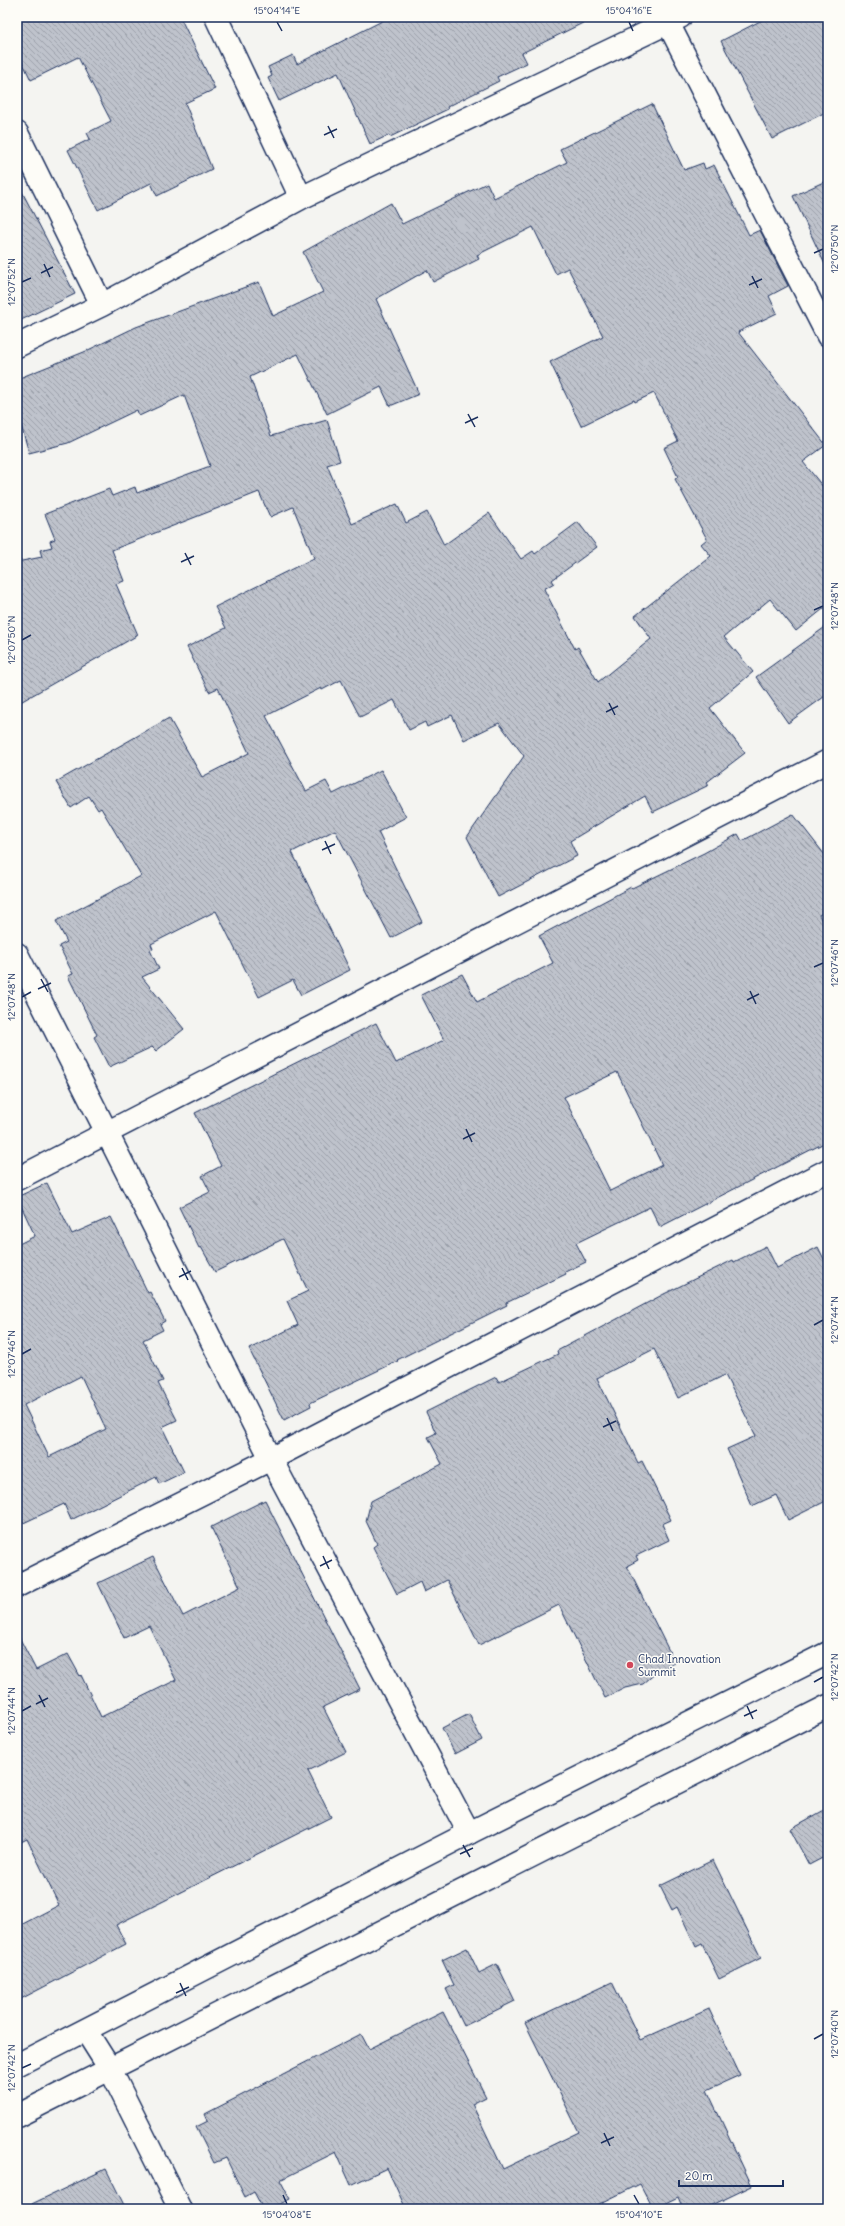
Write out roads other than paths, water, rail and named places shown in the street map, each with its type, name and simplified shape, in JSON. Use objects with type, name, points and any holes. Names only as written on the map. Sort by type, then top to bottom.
[{"type":"street","points":[[216,17],[301,198]]},
{"type":"street","points":[[17,346],[102,305],[301,198],[674,20],[828,334]]},
{"type":"street","points":[[17,133],[102,305]]},
{"type":"street","points":[[17,1179],[828,762]]},
{"type":"street","points":[[17,954],[106,1134],[271,1459],[469,1833]]},
{"type":"street","points":[[17,1586],[271,1459],[828,1170]]},
{"type":"street","points":[[17,2066],[469,1833],[828,1653]]},
{"type":"street","points":[[17,2116],[828,1706]]},
{"type":"street","points":[[86,2031],[110,2069],[180,2209]]},
{"type":"place","name":"Chad Innovation Summit","points":[[630,1665]]}]
